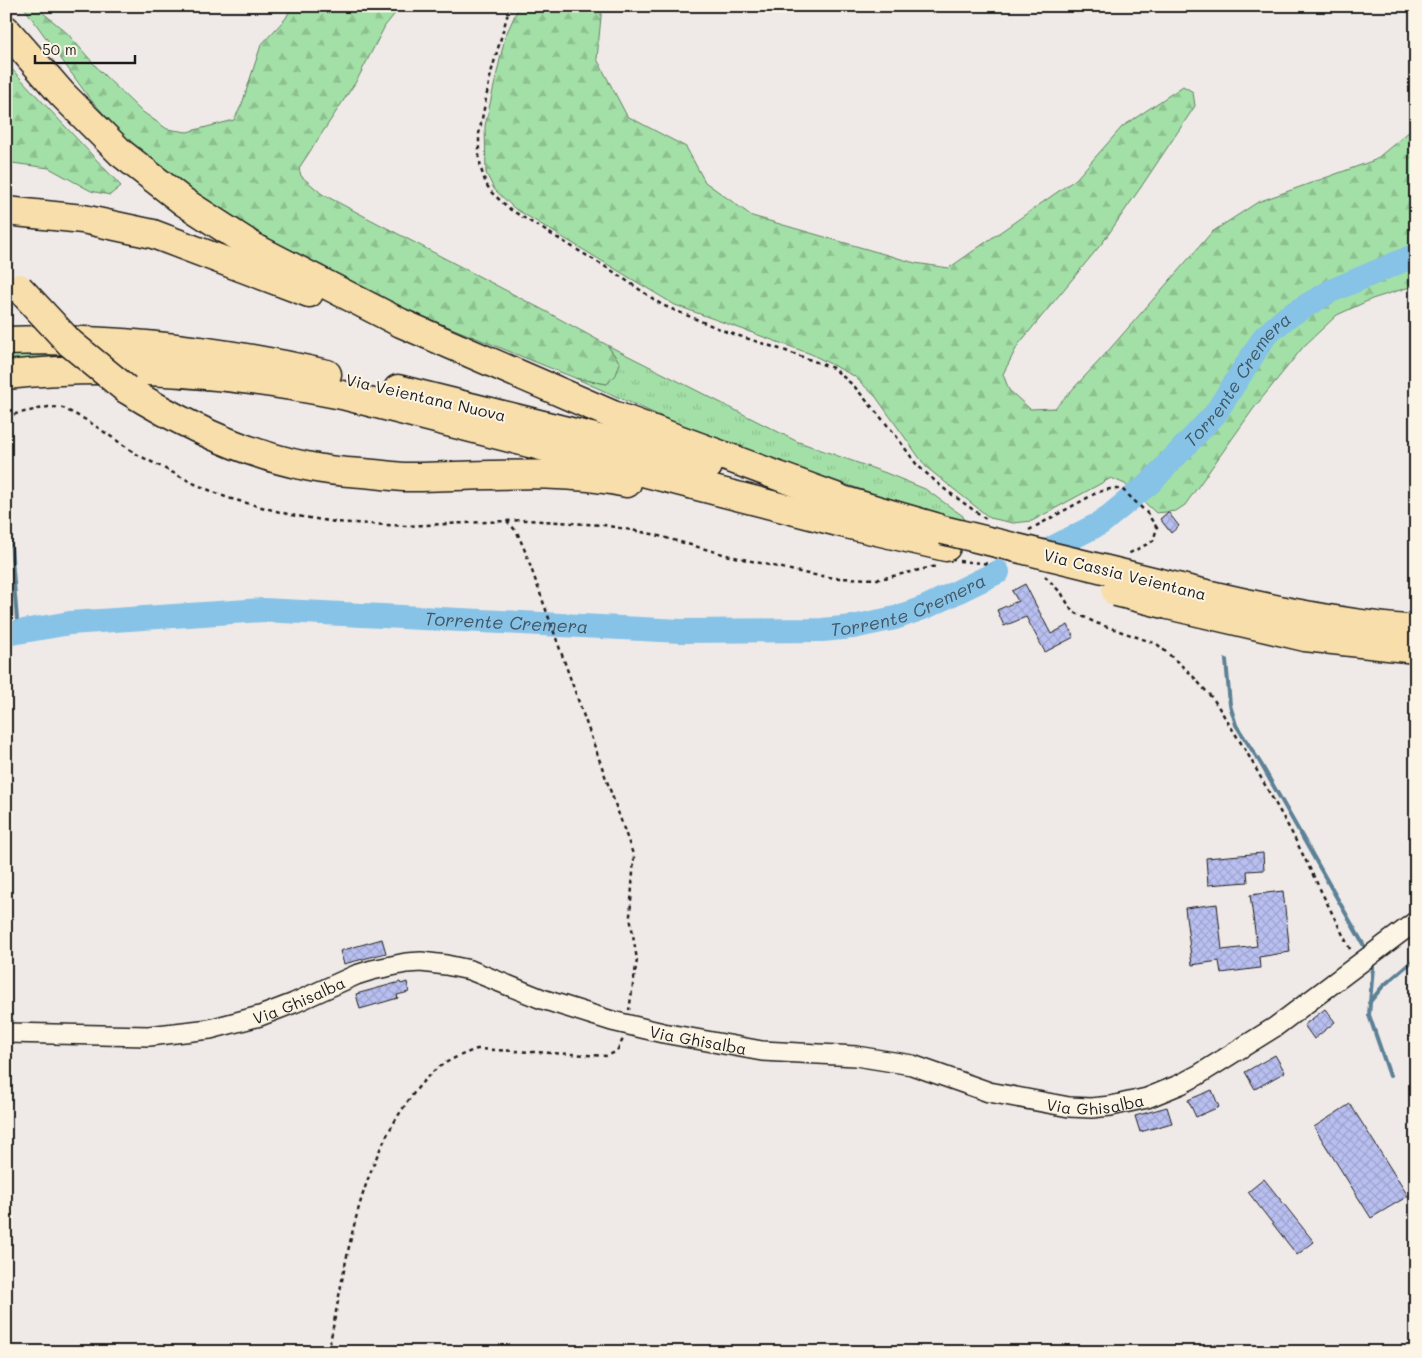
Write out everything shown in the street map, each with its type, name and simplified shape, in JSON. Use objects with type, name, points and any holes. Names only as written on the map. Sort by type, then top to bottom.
[{"type":"highway","points":[[6,30],[62,94],[121,153],[184,202],[255,248],[401,323],[840,511]]},
{"type":"highway","points":[[6,211],[89,220],[153,234],[326,300],[401,323]]},
{"type":"highway","points":[[12,282],[50,323],[87,358],[126,389],[171,416],[199,430],[243,448],[280,460],[307,467],[401,476],[516,474],[611,480],[736,506],[840,511]]},
{"type":"highway","name":"Via Veientana Nuova","points":[[6,341],[58,340],[142,344],[273,362],[396,389],[840,511]]},
{"type":"highway","points":[[6,375],[79,370],[194,372],[301,387],[342,394],[840,511]]},
{"type":"highway","name":"Via Cassia Veientana","points":[[840,511],[947,551],[1169,595],[1268,608],[1314,618],[1416,630]]},
{"type":"highway","name":"Via Cassia Veientana","points":[[1169,595],[1299,636],[1416,649]]},
{"type":"street","name":"Via Ghisalba","points":[[6,1033],[149,1036],[200,1030],[260,1016],[372,970],[406,963],[422,962],[470,970],[542,999],[627,1025],[762,1051],[856,1056],[912,1065],[989,1092],[1069,1107],[1091,1108],[1136,1101],[1181,1084],[1231,1056],[1275,1028],[1416,922]]},
{"type":"path","points":[[510,6],[491,72],[479,134],[481,169],[486,184],[492,193],[511,210],[614,272],[662,305],[727,332],[786,350],[833,368],[854,386],[894,432],[917,465],[943,488],[992,524]]},
{"type":"path","points":[[6,416],[48,407],[63,408],[88,421],[138,456],[228,498],[290,515],[335,522],[406,526],[525,520],[623,528],[730,556],[808,574],[836,578],[880,579],[947,551],[993,564]]},
{"type":"path","points":[[1023,530],[1029,530],[1098,492],[1122,489],[1147,513],[1157,528],[1153,541],[1124,556]]},
{"type":"path","points":[[328,1352],[358,1207],[374,1162],[393,1122],[420,1084],[439,1067],[477,1050],[607,1056],[617,1051],[627,1025],[638,960],[630,916],[634,857],[523,545],[517,532],[506,520]]},
{"type":"path","points":[[1044,574],[1062,594],[1072,611],[1096,623],[1157,644],[1190,672],[1214,700],[1246,751],[1366,960]]},
{"type":"green space","points":[[23,6],[35,6],[67,33],[101,72],[140,110],[167,129],[187,132],[234,120],[242,104],[261,45],[286,18],[292,6],[401,6],[385,26],[357,80],[299,168],[301,176],[322,194],[607,345],[620,363],[616,375],[607,384],[575,378],[360,291],[246,232],[164,170],[126,138],[90,99]]},
{"type":"green space","points":[[519,6],[602,6],[597,59],[627,116],[686,147],[705,182],[752,216],[915,263],[949,268],[1076,179],[1122,127],[1183,86],[1193,92],[1195,106],[1141,187],[1103,242],[1018,345],[1003,374],[1009,390],[1030,409],[1055,408],[1101,359],[1212,232],[1258,202],[1375,160],[1416,126],[1416,285],[1372,299],[1337,315],[1304,346],[1254,408],[1185,505],[1176,511],[1156,513],[1125,484],[1111,478],[1032,521],[1013,523],[990,518],[926,467],[876,397],[854,376],[811,354],[675,305],[514,208],[494,189],[486,173],[485,126],[505,37]]},
{"type":"green space","points":[[6,63],[121,186],[110,195],[91,191],[49,168],[12,163],[6,157]]},
{"type":"green space","points":[[607,345],[796,441],[925,489],[963,516],[964,525],[703,435],[575,378],[607,384],[620,363]]},
{"type":"green space","points":[[59,347],[71,360],[6,362],[6,350]]},
{"type":"building","points":[[1168,512],[1179,526],[1171,533],[1160,519]]},
{"type":"building","points":[[1025,584],[1051,634],[1068,625],[1074,637],[1045,652],[1026,617],[1004,626],[997,610],[1018,601],[1012,591]]},
{"type":"building","points":[[1263,853],[1264,870],[1247,871],[1248,882],[1208,885],[1206,858]]},
{"type":"building","points":[[1283,891],[1290,952],[1259,957],[1260,968],[1221,973],[1219,961],[1192,965],[1185,908],[1217,904],[1222,950],[1257,946],[1250,895]]},
{"type":"building","points":[[382,939],[386,953],[344,964],[340,951]]},
{"type":"building","points":[[400,982],[401,984],[407,982],[409,992],[397,995],[398,998],[360,1009],[356,994]]},
{"type":"building","points":[[1325,1009],[1335,1022],[1314,1039],[1304,1025]]},
{"type":"building","points":[[1275,1055],[1285,1072],[1255,1089],[1245,1072]]},
{"type":"building","points":[[1212,1090],[1219,1107],[1196,1117],[1188,1100]]},
{"type":"building","points":[[1350,1104],[1408,1196],[1371,1218],[1314,1127]]},
{"type":"building","points":[[1167,1107],[1172,1123],[1140,1132],[1135,1116]]},
{"type":"building","points":[[1264,1179],[1314,1242],[1297,1255],[1248,1192]]},
{"type":"waterway","name":"Torrente Cremera","points":[[1054,547],[1101,523],[1151,482],[1215,414],[1265,336],[1287,317],[1331,291],[1416,255]]},
{"type":"waterway","points":[[6,486],[18,632]]},
{"type":"waterway","name":"Torrente Cremera","points":[[6,634],[70,623],[263,610],[681,631],[822,630],[853,627],[895,618],[926,607],[998,572]]},
{"type":"waterway","points":[[1226,660],[1230,705],[1236,725],[1261,764],[1367,951]]},
{"type":"waterway","points":[[1369,1003],[1383,986],[1416,958]]},
{"type":"waterway","points":[[1372,962],[1369,1015],[1390,1076]]}]
